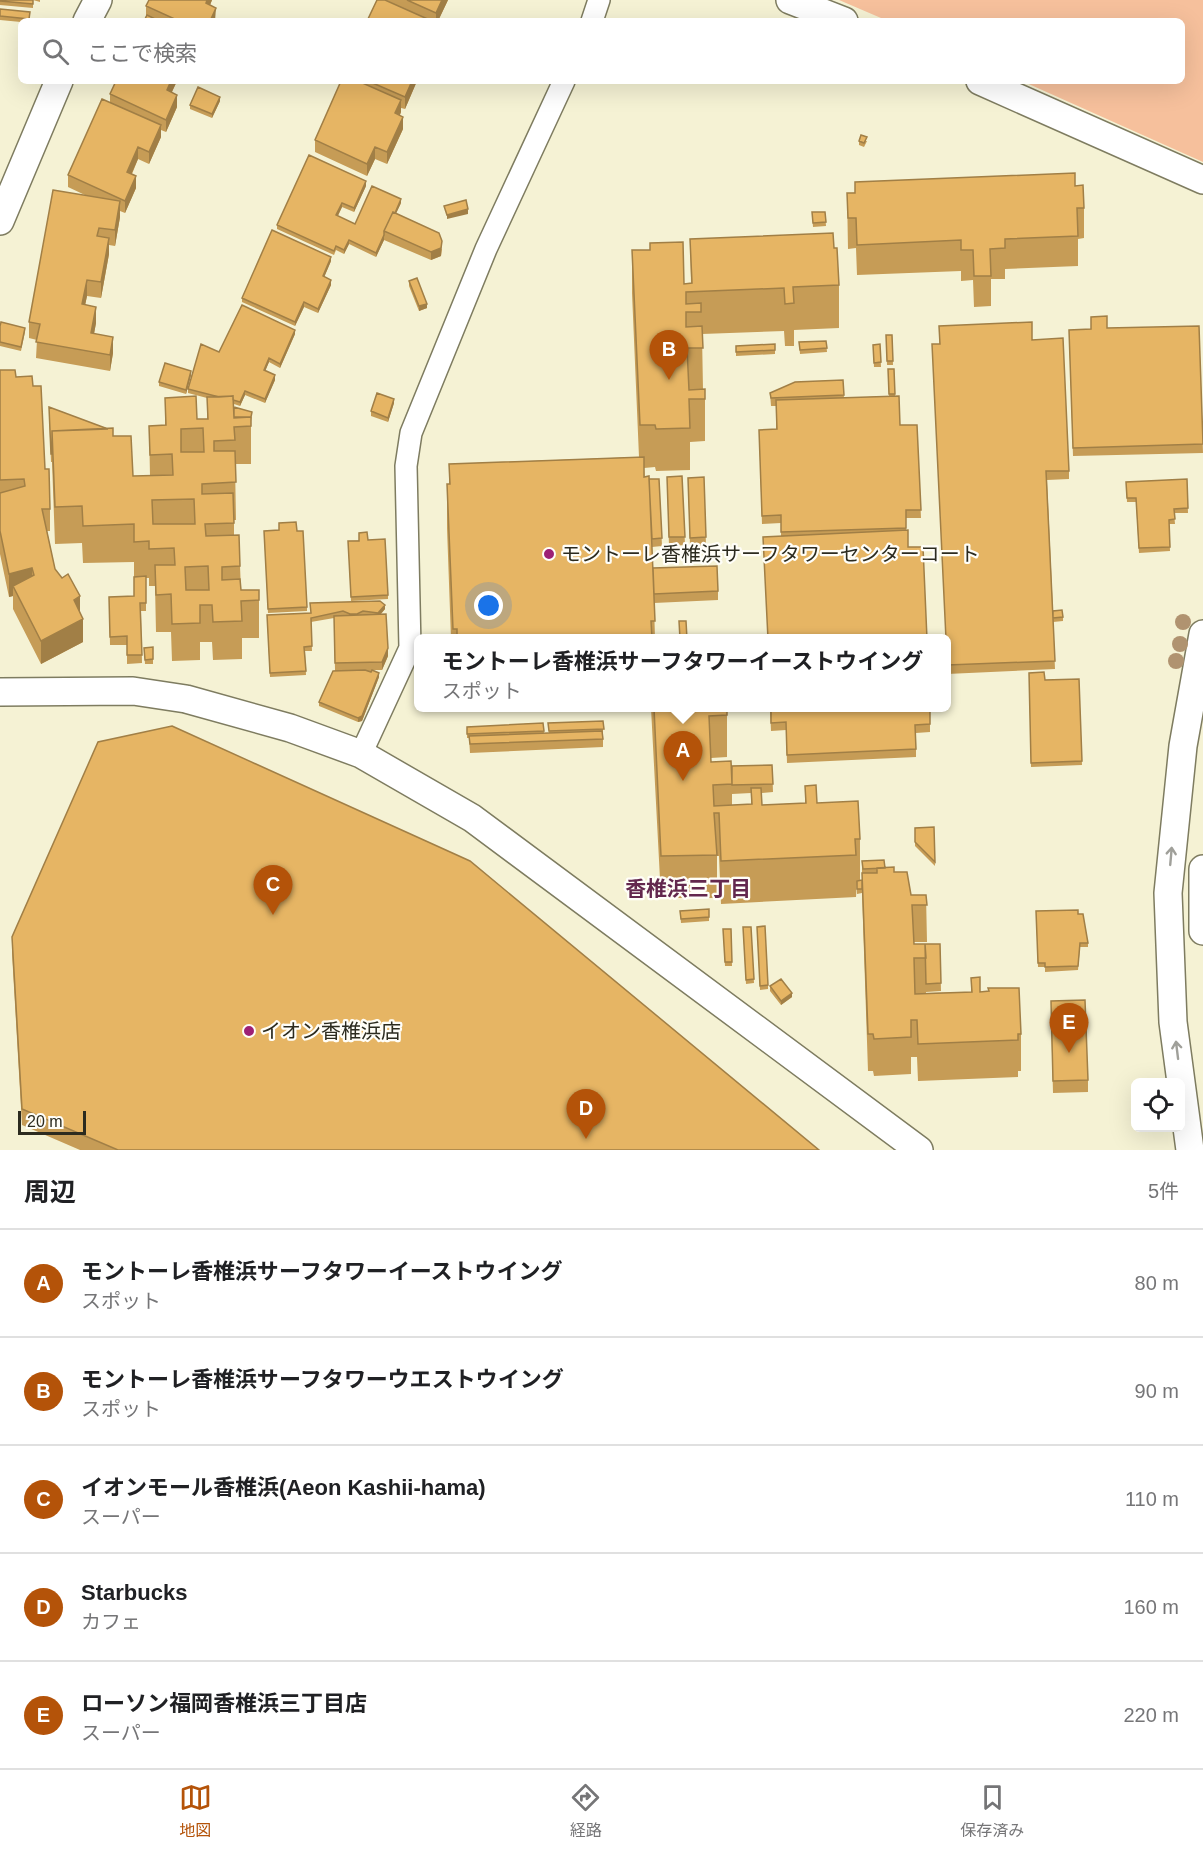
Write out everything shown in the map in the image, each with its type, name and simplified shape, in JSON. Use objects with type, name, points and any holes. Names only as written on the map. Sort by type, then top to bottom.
[{"type":"street","points":[[89,18],[98,0]]},
{"type":"street","points":[[593,18],[599,0]]},
{"type":"street","points":[[790,0],[836,18]]},
{"type":"street","points":[[0,221],[58,84]]},
{"type":"street","points":[[362,754],[410,648],[406,466],[411,433],[486,249],[563,84]]},
{"type":"street","points":[[987,84],[1203,180]]},
{"type":"street","points":[[1190,1150],[1173,1022],[1168,893],[1183,746],[1203,634]]},
{"type":"street","points":[[0,692],[133,691],[186,699],[290,728],[362,754],[472,818],[919,1150]]},
{"type":"street","points":[[1203,869],[1203,931]]},
{"type":"shaded area","points":[[839,0],[1203,0],[1203,162],[1029,84],[1185,84],[1185,18],[881,18]]},
{"type":"building","points":[[33,0],[33,4],[0,1]]},
{"type":"building","points":[[149,0],[207,0],[206,3],[216,8],[211,18],[172,18],[146,6]]},
{"type":"building","points":[[377,0],[385,0],[425,18],[368,18]]},
{"type":"building","points":[[407,0],[442,0],[436,13]]},
{"type":"building","points":[[0,9],[30,12],[29,18],[0,16]]},
{"type":"building","points":[[115,84],[170,84],[167,90],[177,95],[166,120],[110,94]]},
{"type":"building","points":[[340,84],[365,84],[401,100],[395,113],[403,117],[387,152],[375,147],[367,164],[315,140]]},
{"type":"building","points":[[375,84],[411,84],[405,97]]},
{"type":"building","points":[[198,87],[220,97],[212,114],[190,105]]},
{"type":"building","points":[[102,99],[161,125],[149,152],[138,147],[127,172],[136,176],[125,201],[68,175]]},
{"type":"building","points":[[861,135],[867,137],[864,143],[859,141]]},
{"type":"building","points":[[309,155],[366,181],[354,208],[342,203],[336,215],[355,224],[372,186],[401,199],[384,231],[376,253],[349,240],[344,250],[336,246],[334,251],[277,225]]},
{"type":"building","points":[[1075,173],[1075,186],[1083,185],[1084,208],[1077,208],[1078,236],[1005,239],[1005,248],[990,249],[991,276],[974,276],[973,250],[961,250],[961,240],[857,245],[856,218],[848,218],[847,193],[855,193],[855,182]]},
{"type":"building","points":[[53,190],[120,201],[115,230],[99,228],[97,236],[109,238],[101,282],[87,280],[82,304],[96,307],[91,333],[113,337],[110,355],[36,342],[40,324],[29,322]]},
{"type":"building","points":[[466,200],[468,209],[447,215],[444,206]]},
{"type":"building","points":[[393,212],[439,233],[442,241],[441,248],[431,252],[384,231]]},
{"type":"building","points":[[812,212],[825,212],[826,222],[813,223]]},
{"type":"building","points":[[272,230],[331,257],[323,276],[331,280],[318,309],[304,302],[295,322],[242,298]]},
{"type":"building","points":[[833,233],[834,248],[837,248],[839,285],[793,287],[794,303],[785,304],[784,288],[686,292],[686,304],[701,303],[701,312],[686,312],[686,327],[702,326],[703,348],[687,348],[689,390],[705,389],[705,399],[689,399],[690,428],[656,429],[655,425],[640,425],[632,250],[650,250],[650,243],[683,242],[684,284],[692,283],[690,239]]},
{"type":"building","points":[[417,278],[427,304],[419,306],[409,281]]},
{"type":"building","points":[[242,305],[295,330],[280,364],[269,358],[264,370],[275,375],[265,399],[245,391],[240,402],[233,400],[233,396],[219,397],[188,389],[201,344],[219,352]]},
{"type":"building","points":[[1107,316],[1107,328],[1199,326],[1203,444],[1073,448],[1069,330],[1091,329],[1091,317]]},
{"type":"building","points":[[1,322],[25,328],[21,347],[0,342]]},
{"type":"building","points":[[1032,322],[1032,340],[1063,338],[1069,471],[1046,471],[1055,661],[951,665],[951,634],[946,634],[932,344],[940,344],[939,326]]},
{"type":"building","points":[[886,335],[892,335],[893,361],[887,361]]},
{"type":"building","points":[[826,341],[827,348],[800,350],[799,342]]},
{"type":"building","points":[[775,344],[775,350],[736,352],[736,346]]},
{"type":"building","points":[[880,344],[881,362],[874,363],[873,345]]},
{"type":"building","points":[[165,363],[191,371],[186,390],[159,382]]},
{"type":"building","points":[[888,369],[894,369],[895,394],[889,394]]},
{"type":"building","points":[[0,370],[15,370],[16,377],[32,376],[33,386],[41,386],[45,469],[49,469],[50,509],[42,509],[55,569],[62,578],[68,574],[80,596],[74,600],[83,619],[41,641],[13,586],[34,575],[32,568],[9,574],[0,531],[0,493],[25,486],[24,479],[0,480]]},
{"type":"building","points":[[843,380],[844,395],[771,398],[770,393],[795,382]]},
{"type":"building","points":[[377,393],[394,399],[388,418],[371,411]]},
{"type":"building","points":[[196,396],[197,419],[208,419],[207,397],[233,396],[234,418],[251,417],[251,426],[234,427],[235,440],[214,441],[214,451],[235,451],[236,482],[202,484],[202,494],[233,493],[234,523],[205,524],[206,536],[239,535],[240,566],[222,567],[222,580],[240,579],[241,590],[259,590],[259,600],[241,601],[242,621],[213,622],[212,605],[200,605],[200,623],[172,624],[171,594],[156,595],[155,565],[175,565],[174,548],[149,549],[149,541],[134,542],[134,524],[83,526],[82,506],[55,507],[52,431],[113,428],[113,436],[131,436],[133,476],[173,475],[172,454],[150,455],[149,426],[166,425],[165,398]],"holes":[[[203,428],[204,452],[181,452],[181,429]],[[194,499],[195,524],[153,524],[152,500]],[[208,566],[209,590],[186,590],[185,567]]]},
{"type":"building","points":[[899,396],[900,425],[917,425],[921,510],[906,510],[906,528],[781,532],[781,515],[762,516],[759,430],[777,429],[776,400]]},
{"type":"building","points":[[49,407],[108,429],[52,431],[51,454]]},
{"type":"building","points":[[234,407],[252,412],[251,417],[234,417]]},
{"type":"building","name":"モントーレ香椎浜サーフタワーセンターコート","points":[[644,457],[644,477],[649,476],[655,621],[651,621],[652,634],[457,634],[457,629],[453,629],[447,484],[450,484],[449,464]]},
{"type":"building","points":[[682,476],[685,537],[669,537],[667,477]]},
{"type":"building","points":[[704,477],[706,537],[690,538],[688,478]]},
{"type":"building","points":[[649,479],[659,479],[662,538],[652,539]]},
{"type":"building","points":[[1187,479],[1188,508],[1174,509],[1175,519],[1169,520],[1170,547],[1139,548],[1136,498],[1127,498],[1126,482]]},
{"type":"building","points":[[296,522],[297,531],[303,531],[307,607],[268,609],[264,531],[279,530],[279,523]]},
{"type":"building","points":[[908,530],[908,547],[923,547],[927,634],[768,634],[763,537]]},
{"type":"building","points":[[367,532],[368,540],[385,539],[388,595],[351,597],[348,541],[359,541],[359,533]]},
{"type":"building","points":[[717,566],[718,591],[654,594],[653,568]]},
{"type":"building","points":[[146,576],[146,603],[140,603],[142,655],[127,655],[127,636],[110,637],[109,597],[134,596],[134,577]]},
{"type":"building","points":[[380,601],[385,605],[378,613],[363,611],[350,614],[343,611],[311,618],[312,646],[304,647],[306,671],[270,673],[267,615],[311,613],[310,603]]},
{"type":"building","points":[[1062,610],[1063,617],[1053,618],[1053,611]]},
{"type":"building","points":[[386,614],[388,648],[382,662],[335,663],[334,616]]},
{"type":"building","points":[[679,621],[686,621],[687,634],[680,634]]},
{"type":"building","points":[[153,647],[153,659],[145,660],[144,648]]},
{"type":"building","points":[[365,670],[379,673],[362,716],[358,718],[319,702],[333,671]]},
{"type":"building","points":[[1044,672],[1045,680],[1079,679],[1082,761],[1031,763],[1029,673]]},
{"type":"building","points":[[654,712],[727,712],[727,715],[709,716],[711,762],[731,761],[732,784],[713,785],[714,806],[752,804],[751,788],[761,788],[762,805],[806,803],[805,786],[816,785],[817,803],[858,801],[860,839],[855,839],[856,855],[721,861],[719,813],[714,813],[717,855],[661,856]]},
{"type":"building","points":[[771,712],[930,712],[930,724],[915,725],[916,749],[787,755],[786,722],[771,723]]},
{"type":"building","points":[[603,721],[604,729],[549,731],[548,723]]},
{"type":"building","points":[[543,723],[544,731],[467,734],[467,727]]},
{"type":"building","points":[[172,726],[470,861],[819,1150],[118,1150],[22,1109],[12,937],[98,742]]},
{"type":"building","points":[[602,731],[603,739],[470,744],[469,736]]},
{"type":"building","points":[[772,765],[773,784],[732,785],[732,766]]},
{"type":"building","points":[[934,827],[935,862],[915,842],[915,828]]},
{"type":"building","points":[[884,860],[885,868],[863,869],[862,861]]},
{"type":"building","points":[[894,867],[894,872],[907,872],[911,895],[926,895],[927,905],[912,905],[914,944],[925,944],[926,958],[914,958],[915,994],[972,992],[971,978],[980,977],[980,992],[989,991],[988,988],[1019,988],[1021,1034],[1018,1034],[1018,1040],[918,1044],[917,1020],[911,1020],[911,1037],[874,1039],[873,1034],[868,1034],[862,873],[877,873],[877,868]]},
{"type":"building","points":[[862,880],[862,889],[857,889],[857,881]]},
{"type":"building","points":[[709,909],[709,917],[681,919],[680,911]]},
{"type":"building","points":[[1078,910],[1078,914],[1083,914],[1088,943],[1080,943],[1078,966],[1045,967],[1045,963],[1038,963],[1036,911]]},
{"type":"building","points":[[765,926],[768,985],[760,986],[757,927]]},
{"type":"building","points":[[743,927],[751,927],[754,979],[746,980]]},
{"type":"building","points":[[723,929],[731,929],[732,962],[725,962]]},
{"type":"building","points":[[925,944],[940,944],[941,983],[926,984]]},
{"type":"building","points":[[781,979],[792,993],[781,1001],[770,986]]},
{"type":"building","points":[[1085,1000],[1088,1080],[1053,1081],[1051,1001]]},
{"type":"place","name":"モントーレ香椎浜サーフタワーウエストウイング","points":[[669,380]]},
{"type":"place","name":"モントーレ香椎浜サーフタワーセンターコート","points":[[549,554]]},
{"type":"place","name":"モントーレ香椎浜サーフタワーイーストウイング","points":[[683,781]]},
{"type":"place","name":"イオンモール香椎浜(Aeon Kashii-hama)","points":[[273,915]]},
{"type":"place","name":"イオン香椎浜店","points":[[249,1031]]},
{"type":"place","name":"ローソン福岡香椎浜三丁目店","points":[[1069,1053]]},
{"type":"place","name":"Starbucks","points":[[586,1139]]},
{"type":"district","name":"香椎浜三丁目","points":[[688,889]]}]
